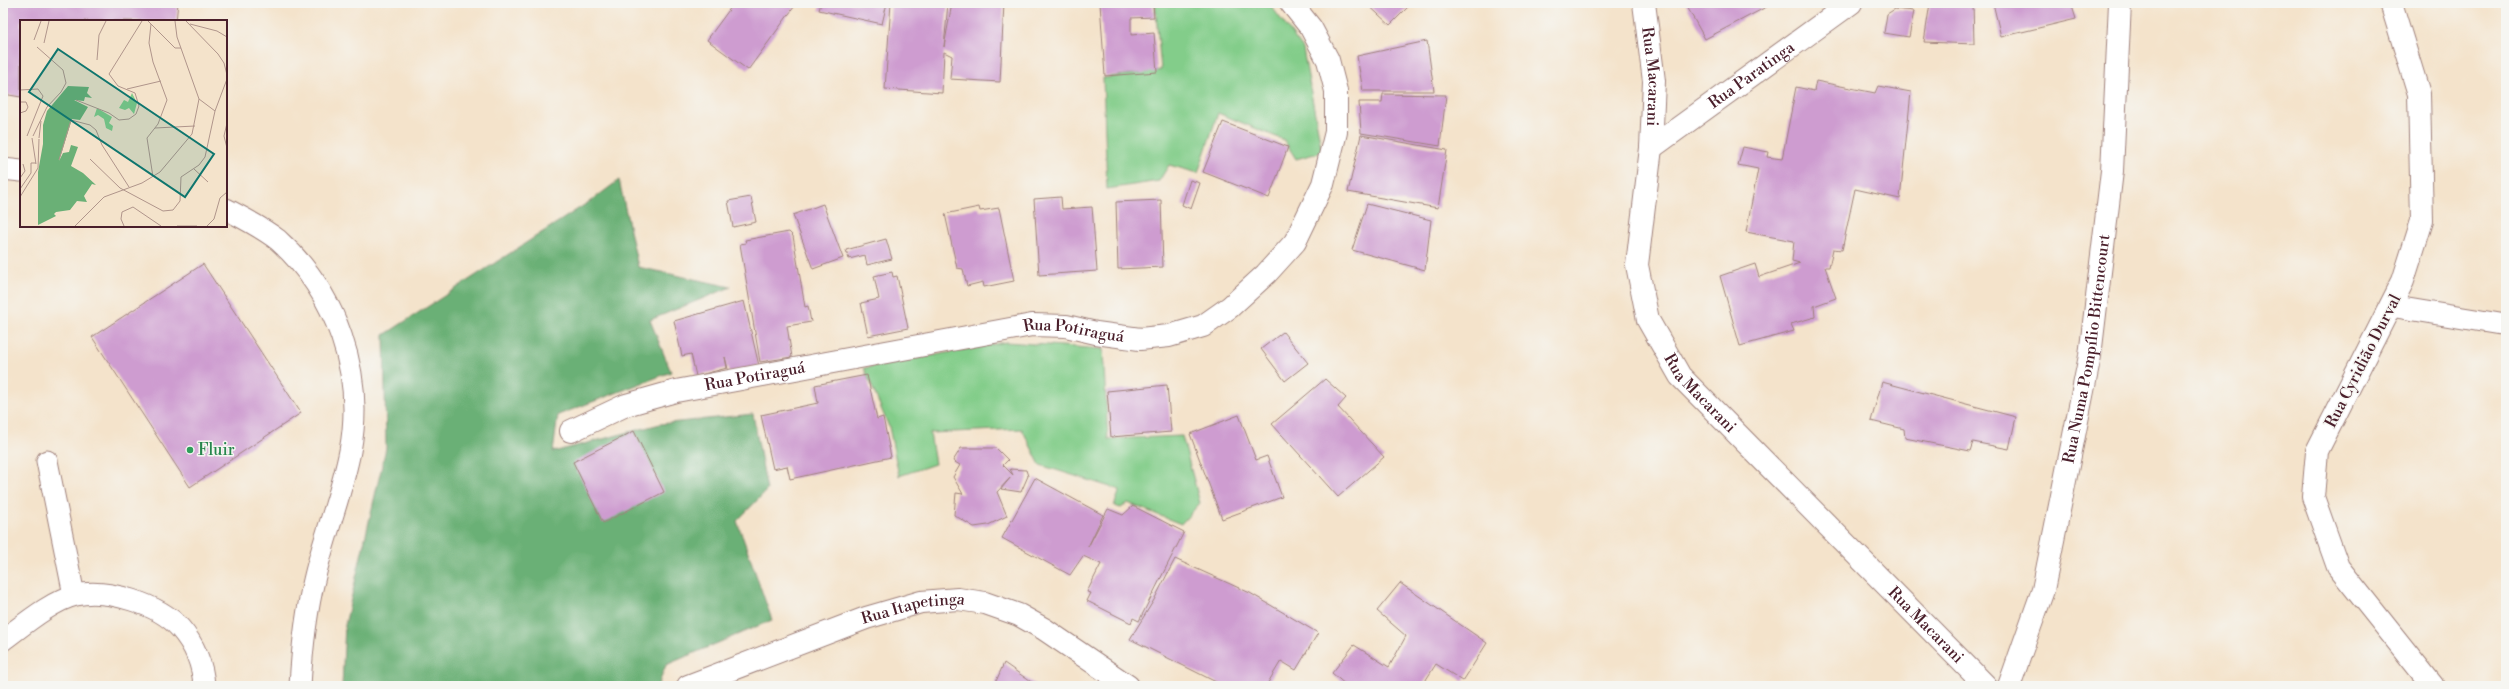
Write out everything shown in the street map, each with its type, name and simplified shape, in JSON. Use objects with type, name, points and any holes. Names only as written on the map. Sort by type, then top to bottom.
[{"type":"street","name":"Rua Potiraguá","points":[[571,431],[626,405],[676,392],[1032,325],[1066,326],[1096,334],[1140,339],[1169,336],[1203,326],[1230,307],[1266,274],[1295,242],[1323,184],[1336,132],[1336,91],[1328,60],[1311,28],[1291,3]]},
{"type":"street","name":"Rua Macarani","points":[[1644,3],[1654,81],[1651,148],[1637,265],[1648,320],[1680,376],[1986,686]]},
{"type":"street","name":"Rua Paratinga","points":[[1651,148],[1852,3]]},
{"type":"street","name":"Rua Numa Pompílio Bittencourt","points":[[2008,686],[2043,590],[2090,356],[2112,171],[2120,3]]},
{"type":"street","name":"Rua Cyridião Durval","points":[[2391,3],[2420,94],[2422,221],[2403,281],[2317,451],[2314,497],[2338,567],[2433,686]]},
{"type":"street","name":"Rua Itapetinga","points":[[688,686],[866,618],[921,602],[958,599],[985,603],[1019,615],[1044,628],[1128,686]]},
{"type":"lane","points":[[3,169],[20,171]]},
{"type":"lane","points":[[227,210],[277,240],[304,270],[332,311],[348,357],[354,401],[350,450],[314,576],[302,643],[300,686]]},
{"type":"lane","points":[[2390,306],[2506,325]]},
{"type":"lane","points":[[47,461],[74,595]]},
{"type":"lane","points":[[3,640],[58,603],[74,595],[92,592],[121,597],[155,609],[179,627],[196,652],[204,686]]},
{"type":"green space","points":[[1155,3],[1269,3],[1303,49],[1322,152],[1296,159],[1284,140],[1218,113],[1198,173],[1169,165],[1159,181],[1107,189],[1103,78],[1161,70]]},
{"type":"green space","points":[[619,180],[638,267],[731,287],[650,320],[671,372],[558,415],[553,452],[660,424],[753,414],[767,490],[737,521],[772,620],[666,665],[658,686],[342,686],[345,625],[386,448],[384,335],[595,198]]},
{"type":"green space","points":[[1006,342],[1103,349],[1108,439],[1182,436],[1200,503],[1181,524],[1128,503],[1121,508],[1114,506],[1120,490],[1040,465],[1022,429],[930,433],[935,464],[899,476],[889,427],[864,368]]},
{"type":"building","points":[[3,3],[178,3],[176,20],[20,20],[20,97],[3,94]]},
{"type":"building","points":[[734,3],[797,3],[748,70],[707,40]]},
{"type":"building","points":[[821,3],[887,3],[882,24],[819,10]]},
{"type":"building","points":[[891,3],[948,3],[944,47],[952,3],[1004,3],[1000,82],[950,79],[952,56],[944,52],[942,93],[885,89]]},
{"type":"building","points":[[1100,3],[1153,3],[1154,17],[1131,18],[1131,35],[1154,33],[1157,72],[1105,76]]},
{"type":"building","points":[[1366,3],[1412,3],[1390,25]]},
{"type":"building","points":[[1685,3],[1771,3],[1772,4],[1705,39]]},
{"type":"building","points":[[1930,3],[1973,3],[1974,44],[1924,42]]},
{"type":"building","points":[[1993,3],[2071,3],[2076,19],[2001,37]]},
{"type":"building","points":[[1895,9],[1914,11],[1909,37],[1884,33],[1887,14]]},
{"type":"building","points":[[1427,41],[1434,91],[1363,91],[1357,56]]},
{"type":"building","points":[[1816,81],[1875,93],[1878,86],[1911,92],[1900,199],[1855,189],[1842,250],[1833,249],[1829,267],[1825,267],[1836,298],[1814,306],[1815,317],[1791,324],[1794,331],[1740,346],[1720,276],[1755,264],[1759,277],[1800,263],[1792,261],[1794,241],[1746,232],[1758,169],[1738,165],[1743,147],[1768,152],[1767,157],[1782,159],[1796,87],[1814,91]]},
{"type":"building","points":[[1383,94],[1446,95],[1440,146],[1361,133],[1359,102],[1382,102]]},
{"type":"building","points":[[1223,122],[1288,147],[1269,198],[1203,172]]},
{"type":"building","points":[[1361,135],[1447,150],[1438,208],[1348,192]]},
{"type":"building","points":[[1190,180],[1200,183],[1191,209],[1182,205]]},
{"type":"building","points":[[751,197],[756,222],[733,227],[728,201]]},
{"type":"building","points":[[1061,197],[1062,209],[1092,207],[1097,271],[1039,275],[1034,199]]},
{"type":"building","points":[[1161,200],[1163,267],[1118,269],[1116,202]]},
{"type":"building","points":[[823,204],[843,258],[813,269],[793,215]]},
{"type":"building","points":[[1367,204],[1431,220],[1425,270],[1352,250]]},
{"type":"building","points":[[979,207],[980,211],[999,208],[1014,281],[984,287],[983,282],[967,286],[963,269],[957,268],[945,214]]},
{"type":"building","points":[[789,232],[793,236],[805,307],[808,306],[811,322],[787,326],[792,357],[760,362],[740,244],[746,243],[745,240]]},
{"type":"building","points":[[886,239],[892,259],[867,265],[865,255],[849,259],[846,250]]},
{"type":"building","points":[[203,264],[301,413],[190,487],[92,337]]},
{"type":"building","points":[[892,272],[893,277],[897,276],[908,328],[868,336],[861,303],[879,299],[874,276]]},
{"type":"building","points":[[744,301],[759,366],[729,373],[725,357],[727,368],[696,376],[691,354],[682,356],[674,321]]},
{"type":"building","points":[[1283,332],[1308,363],[1285,381],[1261,349]]},
{"type":"building","points":[[867,375],[877,419],[883,417],[891,457],[790,479],[787,466],[773,469],[761,415],[818,403],[815,385]]},
{"type":"building","points":[[1325,379],[1346,398],[1338,407],[1384,457],[1338,497],[1272,424]]},
{"type":"building","points":[[1882,382],[2016,417],[2009,449],[1973,442],[1970,451],[1905,438],[1904,429],[1871,421]]},
{"type":"building","points":[[1167,385],[1171,432],[1111,437],[1107,391]]},
{"type":"building","points":[[1239,415],[1256,460],[1267,456],[1282,497],[1222,519],[1190,434]]},
{"type":"building","points":[[634,431],[664,492],[603,523],[573,462]]},
{"type":"building","points":[[961,448],[996,448],[1008,460],[1003,465],[1013,475],[1010,469],[1026,470],[1028,476],[1021,492],[1001,489],[1011,477],[997,492],[1007,516],[988,525],[974,527],[954,515],[956,493],[963,494],[953,477],[960,465],[953,461]]},
{"type":"building","points":[[1035,478],[1103,515],[1088,547],[1108,509],[1123,515],[1133,506],[1184,532],[1139,621],[1133,618],[1131,623],[1087,601],[1091,593],[1087,592],[1101,564],[1083,556],[1070,575],[1002,538]]},
{"type":"building","points":[[1175,559],[1250,593],[1318,633],[1296,670],[1281,661],[1266,686],[1224,686],[1130,639],[1154,600]]},
{"type":"building","points":[[1400,583],[1487,643],[1463,681],[1436,664],[1422,686],[1347,686],[1332,673],[1354,645],[1389,667],[1406,636],[1377,611]]},
{"type":"building","points":[[1004,663],[1037,686],[994,686]]},
{"type":"place","name":"Fluir","points":[[190,450]]}]
